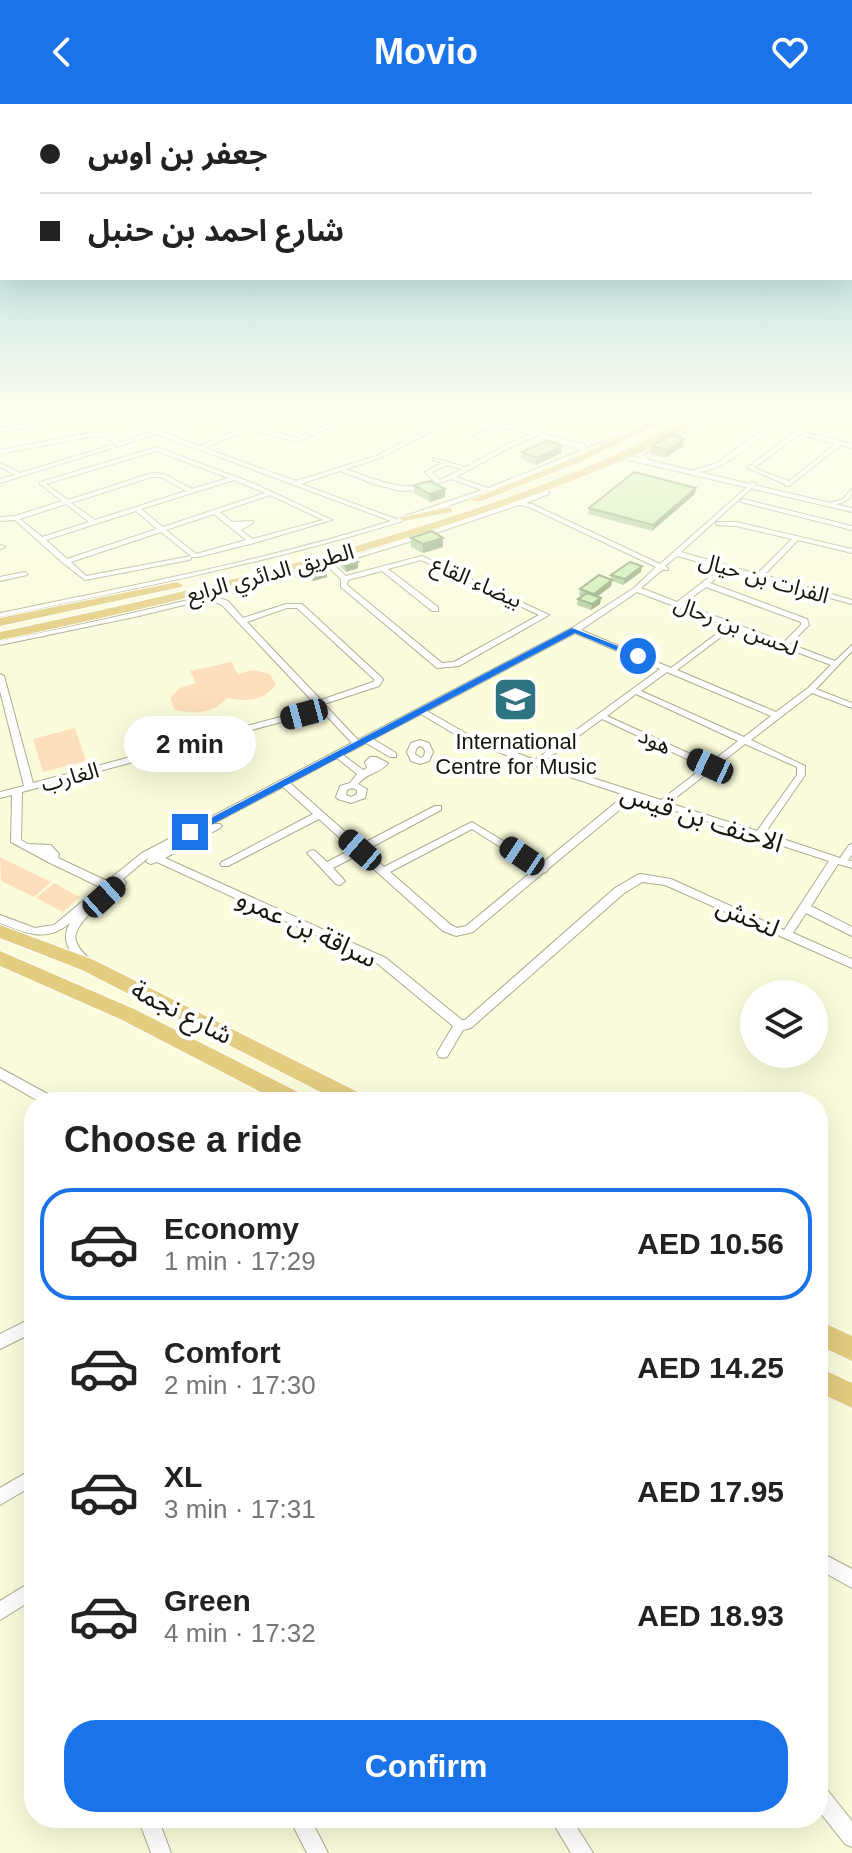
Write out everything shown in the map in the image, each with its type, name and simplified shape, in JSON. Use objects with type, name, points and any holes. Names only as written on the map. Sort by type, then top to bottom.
[{"type":"main road","name":"الطريق الدائري الرابع","points":[[0,625],[82,611],[150,591],[307,554],[448,510],[496,492]]},
{"type":"main road","points":[[426,517],[451,513],[503,492]]},
{"type":"main road","points":[[508,504],[534,492]]},
{"type":"main road","name":"الطريق الدائري الرابع","points":[[0,636],[111,613],[291,568],[544,492]]},
{"type":"main road","points":[[404,518],[448,510]]},
{"type":"main road","points":[[392,540],[424,537]]},
{"type":"main road","points":[[276,581],[291,568]]},
{"type":"main road","name":"شارع نجمة","points":[[0,931],[88,965],[339,1092]]},
{"type":"main road","name":"شارع نجمة","points":[[0,958],[127,1014],[279,1092]]},
{"type":"main road","points":[[828,1337],[852,1349]]},
{"type":"main road","points":[[829,1379],[852,1396]]},
{"type":"street","points":[[52,492],[94,523]]},
{"type":"street","points":[[0,519],[16,518],[99,492]]},
{"type":"street","points":[[40,540],[188,492]]},
{"type":"street","points":[[16,518],[85,578],[194,557],[329,520],[267,492]]},
{"type":"street","points":[[316,492],[383,522]]},
{"type":"street","name":"الطريق الدائري الرابع","points":[[0,615],[211,571],[404,518],[473,492]]},
{"type":"street","name":"الطريق الدائري الرابع","points":[[0,643],[211,598],[227,598],[424,537],[508,504],[530,503],[547,492]]},
{"type":"street","points":[[689,545],[718,524],[749,492]]},
{"type":"street","points":[[0,919],[35,932],[50,931],[106,885],[151,857],[578,631],[639,590],[749,492]]},
{"type":"street","points":[[752,492],[852,528]]},
{"type":"street","points":[[754,492],[851,506]]},
{"type":"street","points":[[765,492],[851,506]]},
{"type":"street","points":[[65,562],[270,493]]},
{"type":"street","points":[[25,503],[37,511]]},
{"type":"street","points":[[530,503],[663,568]]},
{"type":"street","points":[[137,509],[166,530],[211,571]]},
{"type":"street","points":[[217,513],[252,542]]},
{"type":"street","points":[[727,515],[736,524]]},
{"type":"street","points":[[718,524],[736,524],[852,551]]},
{"type":"street","points":[[758,577],[797,538]]},
{"type":"street","name":"الفرات بن حيال","points":[[679,554],[852,602]]},
{"type":"street","points":[[194,557],[197,574]]},
{"type":"street","name":"بيضاء القاع","points":[[414,558],[426,559],[545,615],[445,667],[436,663],[343,586],[345,579],[414,558]]},
{"type":"street","points":[[330,565],[345,579]]},
{"type":"street","points":[[382,568],[435,609]]},
{"type":"street","points":[[679,604],[725,568]]},
{"type":"street","points":[[0,579],[25,574]]},
{"type":"street","points":[[705,584],[804,621],[805,625],[785,645]]},
{"type":"street","name":"لحسن بن رحال","points":[[639,590],[836,664]]},
{"type":"street","points":[[227,598],[243,621],[323,706],[367,743],[393,755]]},
{"type":"street","name":"الغارب","points":[[0,795],[323,706],[379,680],[299,606],[291,605],[243,621]]},
{"type":"street","points":[[536,763],[732,625]]},
{"type":"street","points":[[578,631],[778,716]]},
{"type":"street","points":[[660,805],[811,690],[852,647]]},
{"type":"street","points":[[0,676],[29,787]]},
{"type":"street","points":[[811,690],[852,706]]},
{"type":"street","points":[[635,691],[794,761],[803,770],[758,836]]},
{"type":"street","name":"الاحنف بن قيس","points":[[425,713],[464,736],[536,763],[843,862]]},
{"type":"street","name":"هود","points":[[601,716],[710,766]]},
{"type":"street","points":[[342,758],[367,743]]},
{"type":"street","points":[[353,785],[361,773],[371,767],[381,767],[383,761],[393,755],[409,752]]},
{"type":"street","points":[[342,758],[361,773]]},
{"type":"street","points":[[288,786],[447,928],[456,932],[469,929],[631,795]]},
{"type":"street","points":[[17,791],[15,839],[25,847],[106,885]]},
{"type":"street","points":[[327,867],[438,808]]},
{"type":"street","points":[[225,864],[320,815]]},
{"type":"street","points":[[384,871],[472,825],[543,870]]},
{"type":"street","points":[[787,934],[852,847]]},
{"type":"street","points":[[312,853],[340,881]]},
{"type":"street","points":[[88,965],[71,944],[72,927],[151,857]]},
{"type":"street","name":"سراقة بن عمرو","points":[[151,857],[382,961],[460,1025]]},
{"type":"street","name":"لنخش","points":[[460,1025],[467,1025],[619,891],[641,878],[667,882],[852,964]]},
{"type":"street","points":[[802,911],[826,926],[835,925],[852,932]]},
{"type":"street","points":[[443,1053],[460,1025]]},
{"type":"street","points":[[0,1073],[33,1092]]},
{"type":"street","points":[[1,1336],[24,1328]]},
{"type":"street","points":[[829,1379],[852,1404]]},
{"type":"street","points":[[0,1497],[24,1482]]},
{"type":"street","points":[[828,1565],[852,1579]]},
{"type":"street","points":[[0,1611],[24,1595]]},
{"type":"street","points":[[828,1807],[852,1837]]},
{"type":"street","points":[[152,1828],[161,1853]]},
{"type":"street","points":[[304,1828],[318,1853]]},
{"type":"street","points":[[567,1828],[583,1853]]},
{"type":"shaded area","points":[[231,662],[238,674],[253,670],[270,674],[276,685],[254,699],[227,698],[203,712],[175,710],[170,698],[180,688],[196,683],[190,671]]},
{"type":"shaded area","points":[[75,728],[86,761],[43,772],[33,739]]},
{"type":"shaded area","points":[[0,857],[51,882],[34,897],[1,881]]},
{"type":"shaded area","points":[[54,883],[80,897],[63,912],[36,898]]},
{"type":"building","points":[[609,492],[692,492],[653,525],[589,508]]},
{"type":"building","points":[[432,531],[443,538],[423,544],[411,538]]},
{"type":"building","points":[[351,557],[358,562],[346,566],[340,560]]},
{"type":"building","points":[[630,562],[642,566],[625,579],[611,575]]},
{"type":"building","points":[[321,566],[326,571],[312,575],[307,570]]},
{"type":"building","points":[[599,575],[612,580],[594,594],[580,589]]},
{"type":"building","points":[[587,593],[601,598],[592,604],[578,599]]},
{"type":"place","name":"International Centre for Music","points":[[516,700]]},
{"type":"route","points":[[190,832],[575,630],[638,656]]}]
